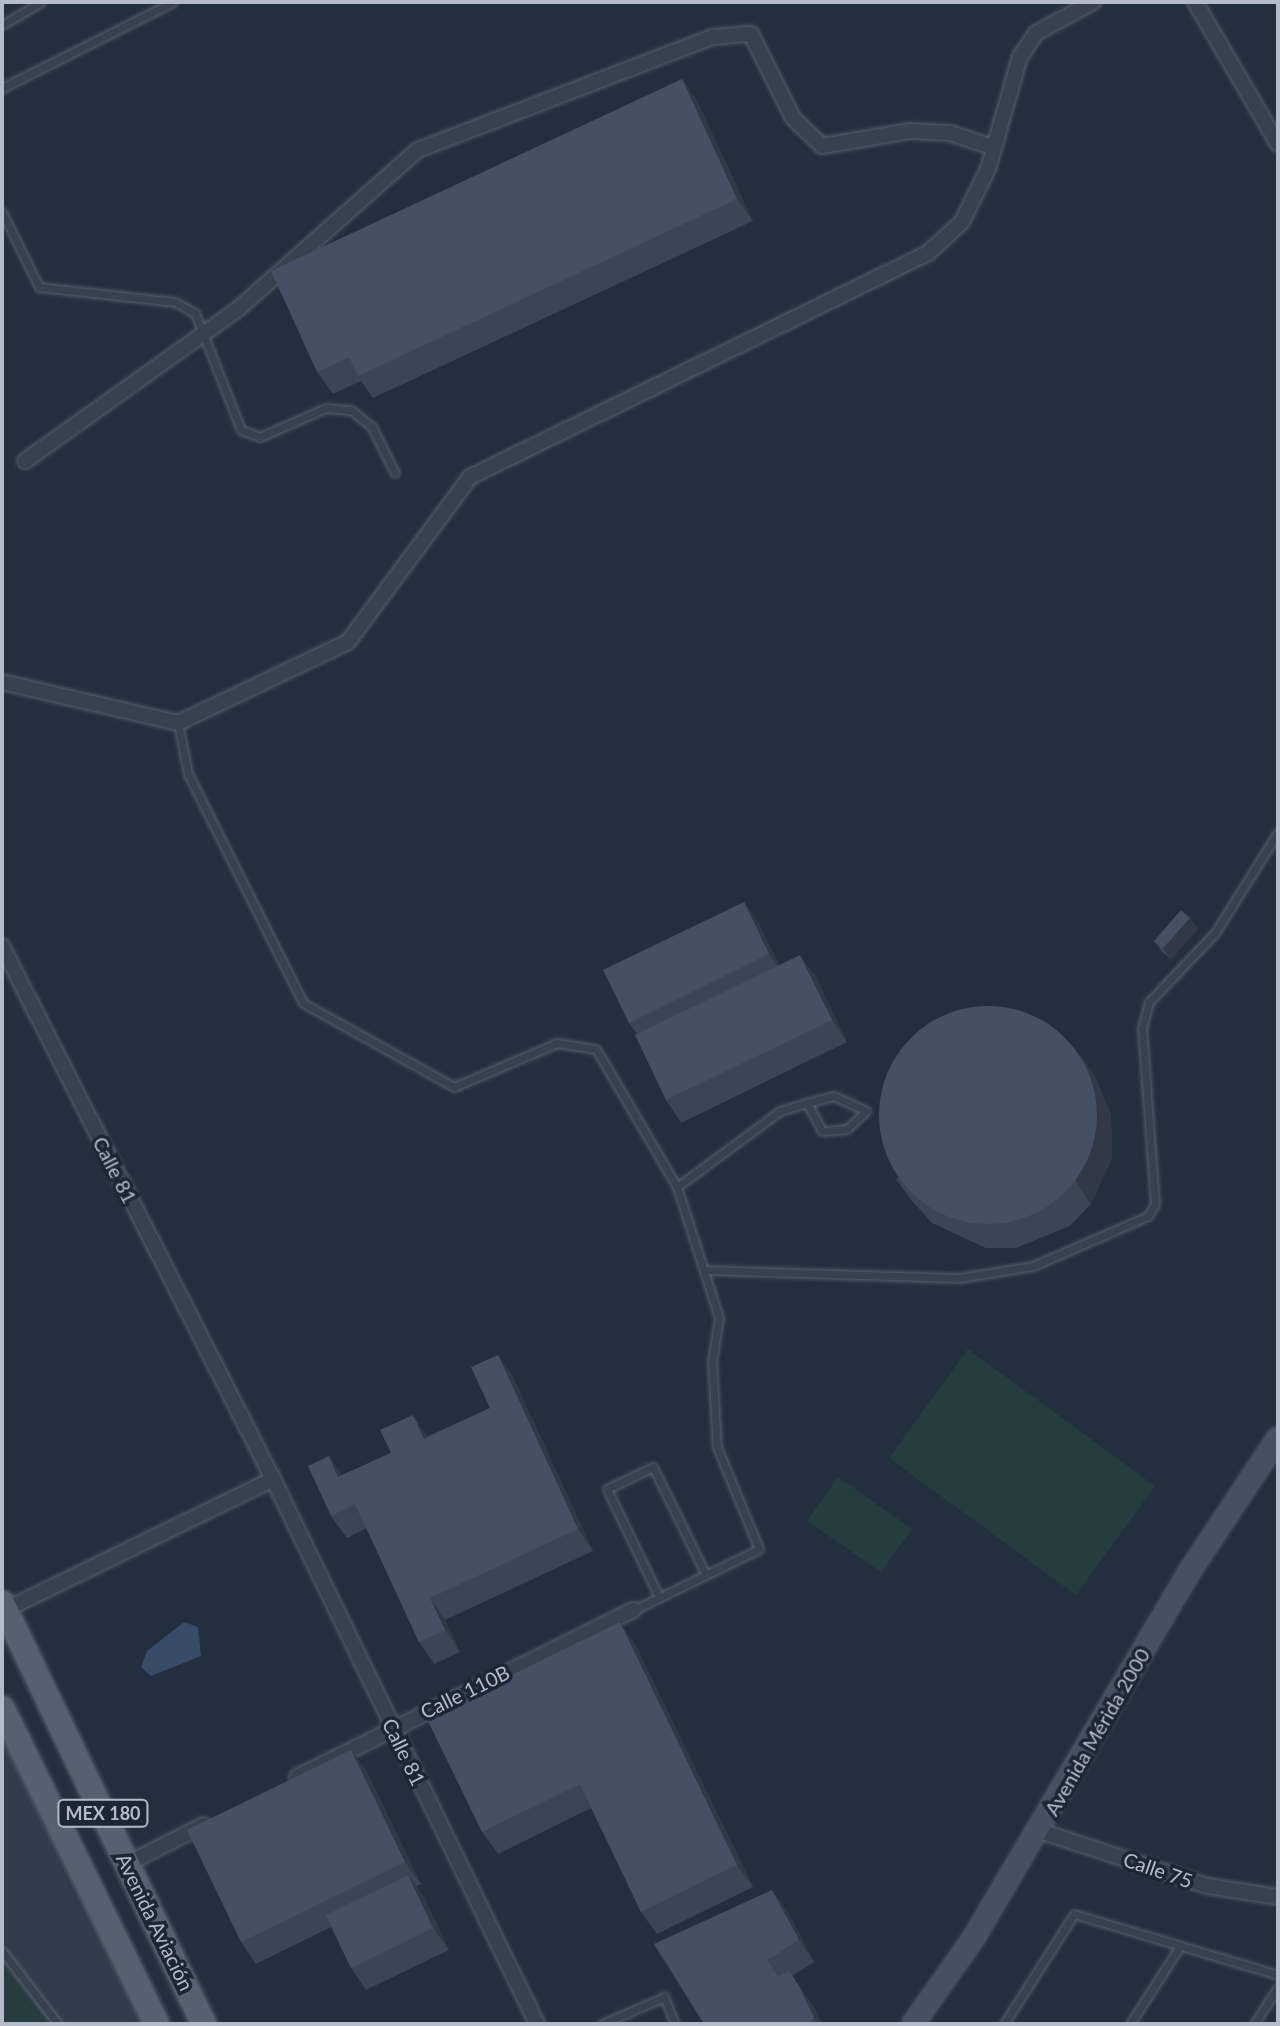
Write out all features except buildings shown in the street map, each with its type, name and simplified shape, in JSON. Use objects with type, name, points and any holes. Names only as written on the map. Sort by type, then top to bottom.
[{"type":"main road","name":"Avenida Mérida 2000","points":[[913,2024],[1040,1831],[1188,1574],[1278,1438]]},
{"type":"main road","name":"Avenida Aviación","points":[[4,1606],[204,2024]]},
{"type":"main road","name":"MEX 180","points":[[2,1708],[157,2024]]},
{"type":"street","points":[[2,682],[178,723],[348,642],[470,477],[928,253],[962,222],[995,148],[1028,45],[1093,2]]},
{"type":"street","points":[[1195,2],[1278,144]]},
{"type":"street","points":[[25,461],[202,334],[418,150],[713,37],[751,34],[793,118],[822,146],[910,131],[950,133],[995,148]]},
{"type":"street","name":"Calle 81","points":[[2,946],[273,1479],[537,2024]]},
{"type":"street","points":[[4,1606],[273,1479]]},
{"type":"street","name":"Calle 110B","points":[[281,1785],[634,1610]]},
{"type":"street","points":[[127,1864],[225,1814]]},
{"type":"street","name":"Calle 75","points":[[1040,1831],[1207,1886],[1278,1897]]},
{"type":"lane","points":[[2,25],[41,2]]},
{"type":"lane","points":[[2,88],[173,2]]},
{"type":"lane","points":[[2,212],[39,287],[175,302],[195,313],[241,430],[260,437],[326,408],[351,410],[372,427],[395,473]]},
{"type":"lane","points":[[178,723],[188,774],[303,1003],[454,1087],[557,1043],[596,1049],[677,1187],[719,1318],[712,1361],[717,1447],[759,1549],[634,1610]]},
{"type":"lane","points":[[704,1270],[959,1278],[1033,1266],[1148,1216],[1155,1204],[1142,1028],[1149,1002],[1215,933],[1278,832]]},
{"type":"lane","points":[[677,1187],[755,1123],[807,1103],[834,1096],[866,1111],[847,1129],[822,1131],[807,1103]]},
{"type":"lane","points":[[659,1597],[607,1489],[653,1467],[706,1575]]},
{"type":"lane","points":[[1004,2024],[1074,1914],[1278,1975]]},
{"type":"lane","points":[[1130,2024],[1180,1946]]},
{"type":"lane","points":[[2,1951],[58,2024]]},
{"type":"lane","points":[[1254,2024],[1278,1987]]},
{"type":"lane","points":[[602,2024],[664,1997],[675,2024]]},
{"type":"shaded area","points":[[2,1727],[148,2024],[2,2024]]},
{"type":"green space","points":[[968,1349],[1155,1486],[1076,1595],[889,1458]]},
{"type":"green space","points":[[838,1477],[912,1529],[881,1572],[807,1521]]},
{"type":"green space","points":[[2,1962],[50,2024],[2,2024]]},
{"type":"water","points":[[184,1622],[198,1627],[201,1656],[151,1676],[141,1667],[147,1651]]}]
